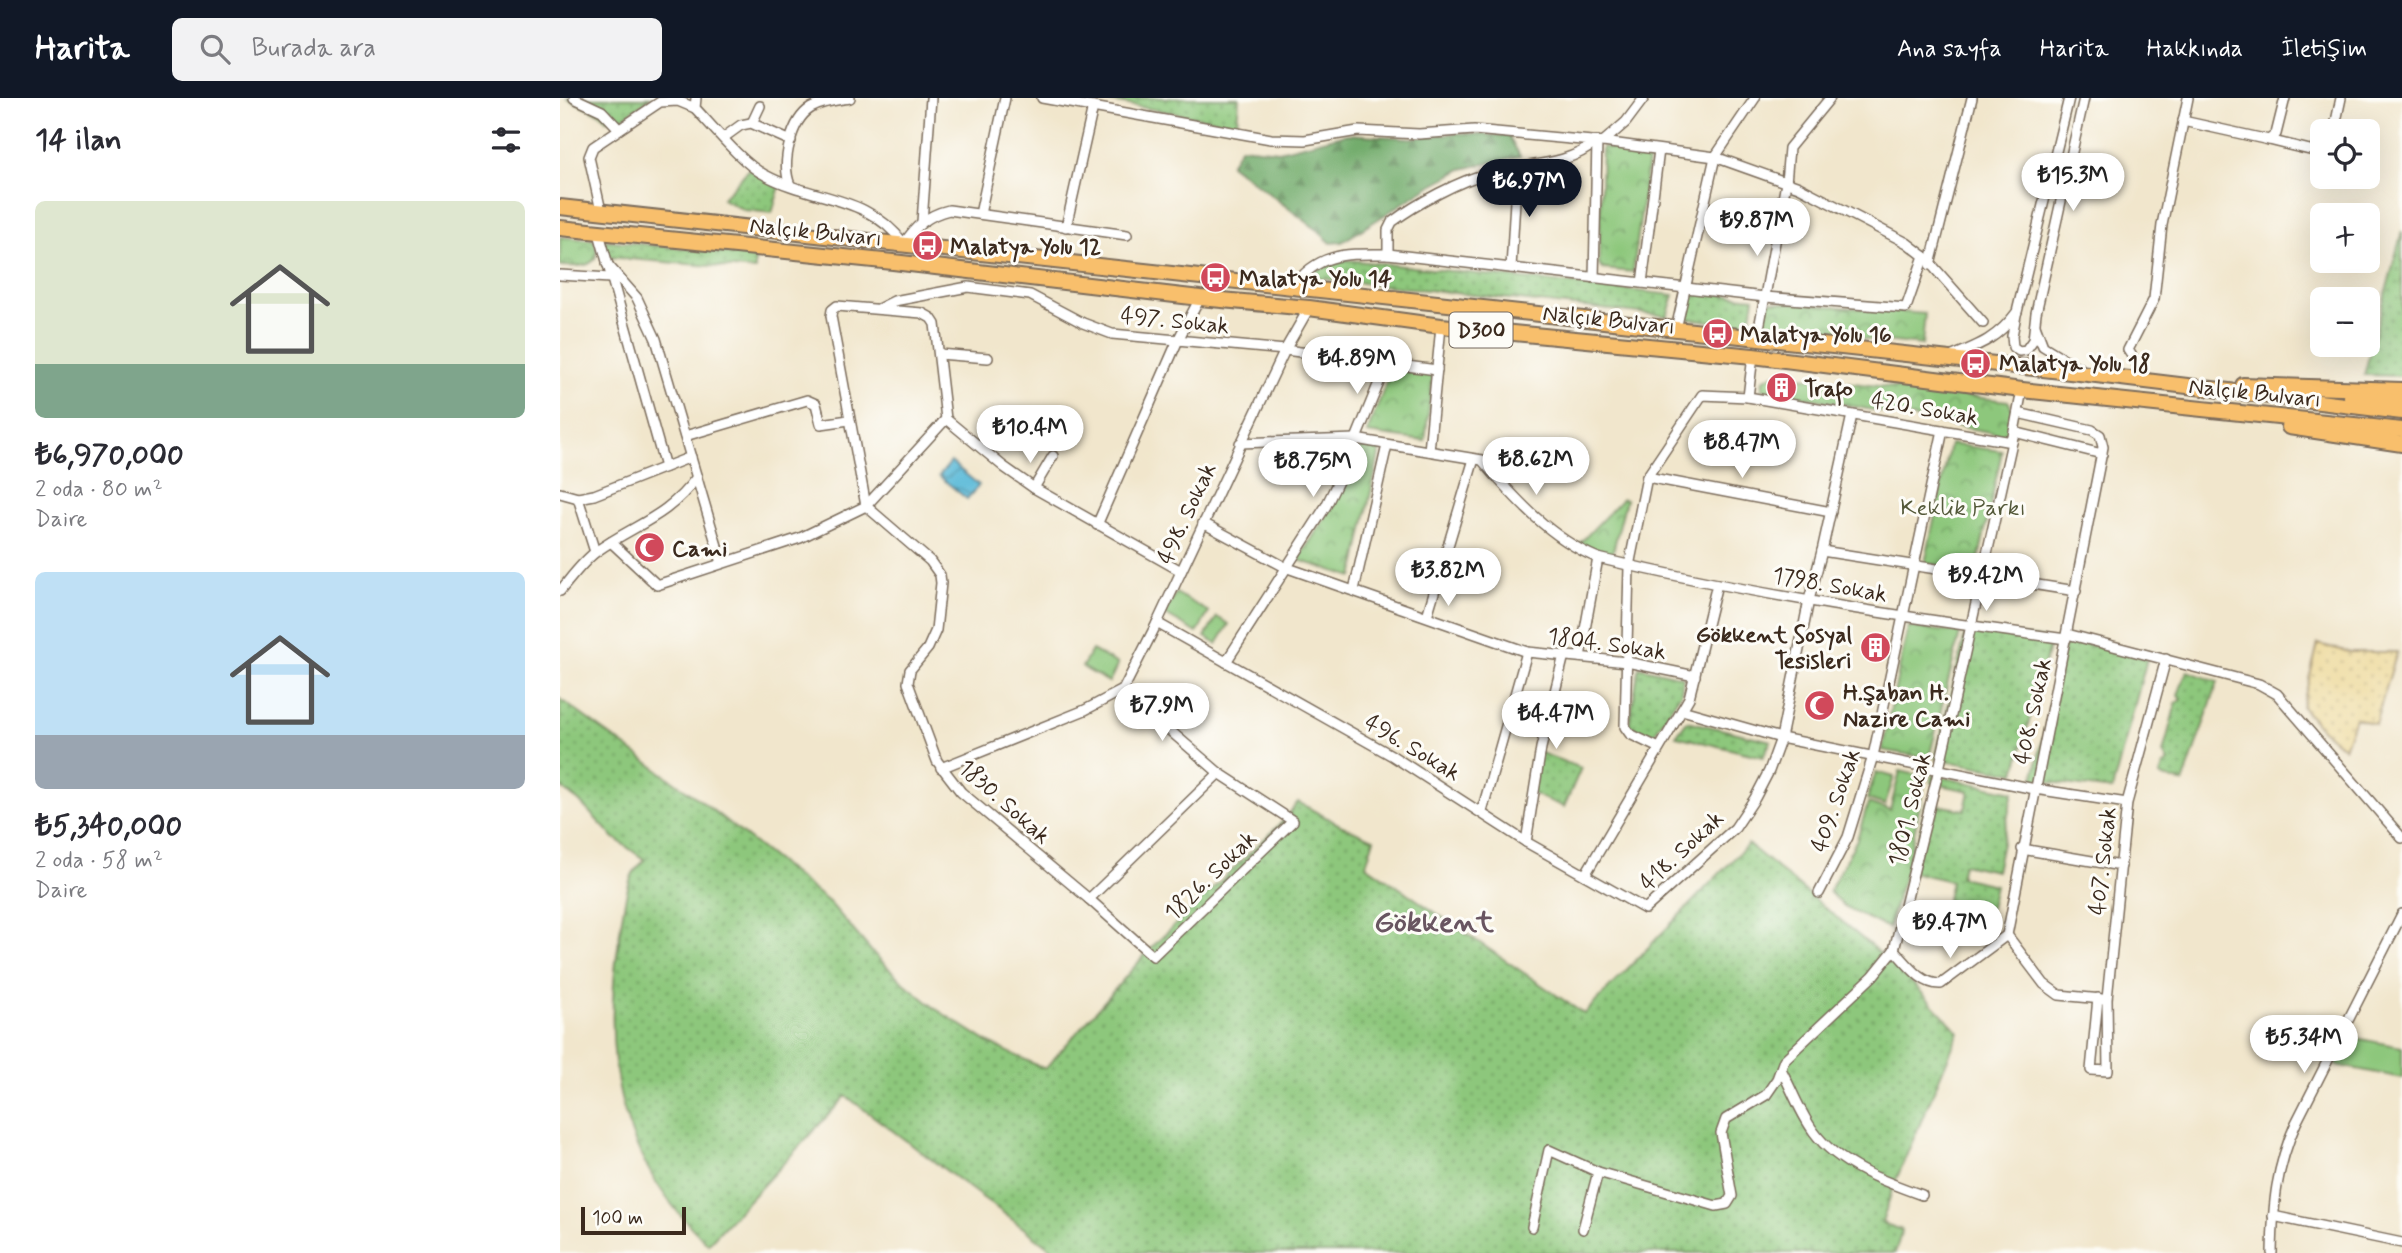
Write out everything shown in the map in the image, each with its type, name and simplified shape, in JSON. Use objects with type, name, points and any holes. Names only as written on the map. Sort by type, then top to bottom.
[{"type":"highway","name":"Nalçık Bulvarı","points":[[560,206],[2088,374],[2402,412]]},
{"type":"highway","name":"Nalçık Bulvarı","points":[[560,228],[1309,308],[1441,326],[1753,356],[2022,390],[2402,430]]},
{"type":"highway","points":[[2088,374],[2141,371],[2402,402]]},
{"type":"highway","points":[[2247,385],[2402,390]]},
{"type":"highway","points":[[2220,412],[2264,423],[2402,444]]},
{"type":"street","points":[[574,98],[602,111],[619,129]]},
{"type":"street","points":[[789,185],[785,161],[800,118],[810,108],[850,98]]},
{"type":"street","points":[[922,222],[930,98]]},
{"type":"street","points":[[979,214],[1005,98]]},
{"type":"street","points":[[1041,98],[1256,138],[1305,140],[1358,131],[1419,134],[1474,130],[1600,142],[1715,157],[1817,196],[1907,243],[1924,256],[1983,323]]},
{"type":"street","points":[[1388,254],[1388,230],[1395,220],[1468,180],[1492,172],[1569,159],[1584,152],[1626,122],[1644,98]]},
{"type":"street","points":[[1676,329],[1715,157],[1755,98]]},
{"type":"street","points":[[1757,339],[1786,183],[1789,148],[1830,98]]},
{"type":"street","points":[[1930,264],[1972,98]]},
{"type":"street","points":[[2061,98],[2068,102],[2012,336],[2013,347],[2019,351],[2026,350],[2033,340],[2084,98]]},
{"type":"street","points":[[2141,371],[2128,350],[2154,299],[2162,225],[2188,98]]},
{"type":"street","points":[[2269,140],[2276,134],[2285,98]]},
{"type":"street","points":[[2337,119],[2342,98]]},
{"type":"street","points":[[601,211],[590,153],[596,144],[664,101],[678,101],[696,103],[723,138],[762,174],[858,208],[889,226],[904,244],[922,222],[949,210],[1127,235]]},
{"type":"street","points":[[752,123],[760,106]]},
{"type":"street","points":[[1066,226],[1093,107]]},
{"type":"street","points":[[2183,121],[2310,150]]},
{"type":"street","points":[[723,138],[741,125],[752,123],[791,141]]},
{"type":"street","points":[[1594,278],[1600,142]]},
{"type":"street","points":[[1642,283],[1659,150]]},
{"type":"street","points":[[1511,268],[1517,168]]},
{"type":"street","points":[[599,233],[665,467]]},
{"type":"street","points":[[1293,287],[1308,270],[1328,258],[1343,254],[1388,254],[1765,297],[1906,309],[1924,256]]},
{"type":"street","points":[[607,264],[631,290],[645,312],[656,339],[722,563]]},
{"type":"street","points":[[560,275],[610,278]]},
{"type":"street","name":"497. Sokak","points":[[879,309],[894,301],[968,287],[1030,295],[1083,323],[1112,334],[1285,350],[1437,370]]},
{"type":"street","points":[[1097,525],[1178,340],[1200,298]]},
{"type":"street","points":[[866,506],[831,312],[837,306],[922,313],[931,318],[936,324],[946,419],[1034,488],[1181,571]]},
{"type":"street","name":"498. Sokak","points":[[1123,690],[1157,624],[1285,350],[1309,308]]},
{"type":"street","points":[[1944,359],[1985,343],[2005,328],[2017,312]]},
{"type":"street","points":[[2035,324],[2043,346],[2088,374]]},
{"type":"street","points":[[1429,452],[1441,326]]},
{"type":"street","points":[[939,354],[988,358]]},
{"type":"street","points":[[1748,397],[1753,356]]},
{"type":"street","points":[[1226,662],[1326,506],[1387,363]]},
{"type":"street","name":"1801. Sokak","points":[[1894,950],[1972,626],[2022,390]]},
{"type":"street","name":"420. Sokak","points":[[1647,477],[1702,395],[1748,397],[1943,430],[2013,437],[2102,454]]},
{"type":"street","points":[[685,436],[807,400],[816,404],[821,424],[849,420]]},
{"type":"street","points":[[2018,413],[2095,431],[2102,439],[2102,454]]},
{"type":"street","name":"418. Sokak","points":[[1645,909],[1742,819],[1761,787],[1782,738],[1809,600],[1852,415]]},
{"type":"street","points":[[611,542],[657,585],[807,535],[866,506],[946,419]]},
{"type":"street","name":"409. Sokak","points":[[1819,893],[1848,837],[1873,756],[1943,430]]},
{"type":"street","points":[[1240,443],[1355,439],[1474,458],[1427,617]]},
{"type":"street","points":[[1354,590],[1387,445]]},
{"type":"street","name":"408. Sokak","points":[[2007,935],[2102,454]]},
{"type":"street","points":[[1034,488],[1053,456]]},
{"type":"street","points":[[560,493],[578,498],[594,495],[691,457]]},
{"type":"street","name":"1798. Sokak","points":[[1474,458],[1482,460],[1511,494],[1535,516],[1584,552],[1598,558],[1717,584],[1902,617],[2067,636],[2259,684],[2274,691],[2402,838]]},
{"type":"street","points":[[560,591],[595,552],[662,513],[678,500],[697,477]]},
{"type":"street","points":[[1659,748],[1630,734],[1625,727],[1629,566],[1647,477],[1831,512]]},
{"type":"street","points":[[578,498],[595,552]]},
{"type":"street","name":"1830. Sokak","points":[[866,506],[934,564],[940,575],[936,630],[929,648],[910,670],[908,679],[928,740],[942,768],[961,793],[1153,956]]},
{"type":"street","name":"1804. Sokak","points":[[1203,523],[1285,567],[1527,652],[1627,662],[1695,676]]},
{"type":"street","points":[[1822,551],[2076,591]]},
{"type":"street","points":[[1580,657],[1598,558]]},
{"type":"street","points":[[1585,876],[1689,698],[1717,584]]},
{"type":"street","name":"496. Sokak","points":[[1157,624],[1391,755],[1527,842],[1645,909]]},
{"type":"street","points":[[1482,811],[1527,652]]},
{"type":"street","points":[[1527,842],[1541,748],[1564,655]]},
{"type":"street","name":"407. Sokak","points":[[2103,999],[2108,1071],[2091,1070],[2121,866],[2127,803],[2166,659]]},
{"type":"street","points":[[942,768],[1085,710],[1123,690],[1219,773],[1089,899]]},
{"type":"street","points":[[1682,710],[1782,738],[2035,789],[2127,803]]},
{"type":"street","name":"1826. Sokak","points":[[1153,956],[1293,821],[1219,773]]},
{"type":"street","points":[[2022,849],[2121,866]]},
{"type":"street","points":[[2272,1253],[2276,1182],[2291,1136],[2402,914]]},
{"type":"street","points":[[1532,1227],[1549,1150],[1598,1171],[1716,1206],[1724,1205],[1732,1196],[1721,1133],[1728,1116],[1769,1092],[1784,1060],[1881,968],[1894,950],[1924,980],[1941,984],[2007,935],[2044,984],[2059,995],[2103,999]]},
{"type":"street","points":[[1782,1069],[1811,1129],[1827,1147],[1870,1173],[1922,1195]]},
{"type":"street","points":[[1583,1229],[1598,1171]]},
{"type":"street","points":[[2273,1216],[2402,1243]]},
{"type":"green space","points":[[566,98],[650,98],[619,120],[606,120],[601,114]]},
{"type":"green space","points":[[1089,98],[1239,98],[1237,124]]},
{"type":"green space","points":[[1458,133],[1509,136],[1520,156],[1462,169],[1430,186],[1342,242],[1331,243],[1230,164],[1241,147],[1279,151],[1347,134],[1411,138]]},
{"type":"green space","points":[[1602,147],[1649,153],[1633,272],[1603,269],[1599,265]]},
{"type":"green space","points":[[749,169],[780,186],[772,213],[744,210],[722,199]]},
{"type":"green space","points":[[2402,231],[2402,376],[2364,375],[2369,357],[2380,357],[2380,314]]},
{"type":"green space","points":[[560,237],[594,240],[596,256],[593,261],[582,266],[560,266]]},
{"type":"green space","points":[[604,240],[755,256],[755,270],[608,257]]},
{"type":"green space","points":[[1348,260],[1674,295],[1667,316],[1307,277],[1329,262]]},
{"type":"green space","points":[[1688,291],[1754,298],[1751,318],[1743,325],[1681,318]]},
{"type":"green space","points":[[1768,301],[1925,314],[1922,345],[1762,328]]},
{"type":"green space","points":[[1393,366],[1433,373],[1425,441],[1367,433]]},
{"type":"green space","points":[[1774,374],[2008,401],[2014,412],[2010,436],[1762,389],[1763,380]]},
{"type":"green space","name":"Keklik Parkı","points":[[1950,444],[2002,451],[1976,572],[1925,563]]},
{"type":"green space","points":[[1362,446],[1380,449],[1353,577],[1298,560],[1332,507]]},
{"type":"green space","points":[[1622,499],[1626,500],[1612,555],[1575,548]]},
{"type":"green space","points":[[1176,593],[1209,612],[1197,633],[1164,614]]},
{"type":"green space","points":[[1217,617],[1229,624],[1217,644],[1205,637]]},
{"type":"green space","points":[[1908,627],[1960,633],[1929,758],[1882,750]]},
{"type":"green space","points":[[1967,627],[2051,640],[2015,773],[1935,759]]},
{"type":"green space","points":[[2066,639],[2147,659],[2112,790],[2033,780]]},
{"type":"green space","points":[[1092,650],[1118,664],[1109,682],[1082,667]]},
{"type":"green space","points":[[1639,667],[1683,677],[1681,693],[1653,736],[1629,726]]},
{"type":"green space","points":[[2187,671],[2218,682],[2183,783],[2160,776],[2163,765],[2168,762],[2163,753],[2176,703],[2181,700],[2178,695]]},
{"type":"green space","points":[[560,699],[701,801],[830,903],[872,952],[936,1009],[989,1043],[1045,1069],[1151,948],[1282,822],[1298,802],[1340,825],[1374,839],[1366,865],[1584,1014],[1748,844],[1899,969],[1959,1032],[1893,1187],[1882,1223],[1902,1230],[1895,1253],[1057,1253],[846,1096],[708,1244],[677,1212],[653,1178],[635,1142],[623,1105],[615,1066],[614,983],[626,894],[631,877],[645,860],[613,837],[579,801],[560,787]]},
{"type":"green space","points":[[1687,721],[1771,741],[1763,757],[1676,736]]},
{"type":"green space","points":[[1536,751],[1581,768],[1564,807],[1528,792]]},
{"type":"green space","points":[[1900,771],[1926,777],[1907,867],[1888,928],[1846,908],[1829,892],[1857,839],[1868,803],[1890,810]]},
{"type":"green space","points":[[1876,772],[1894,777],[1885,805],[1867,799]]},
{"type":"green space","points":[[1932,775],[2013,792],[1996,871],[1963,864],[1960,877],[1995,885],[1987,922],[1944,913],[1951,881],[1911,872],[1926,803],[1965,810],[1969,791],[1931,783]]},
{"type":"green space","points":[[2345,1036],[2402,1047],[2402,1078],[2336,1065]]},
{"type":"sand","points":[[2318,644],[2349,652],[2397,652],[2375,724],[2355,718],[2344,748],[2321,729],[2302,707]]},
{"type":"water","points":[[951,462],[979,485],[967,499],[939,476]]},
{"type":"place","name":"Malatya Yolu 12","points":[[927,246]]},
{"type":"place","name":"Malatya Yolu 14","points":[[1216,278]]},
{"type":"place","name":"Malatya Yolu 16","points":[[1717,334]]},
{"type":"place","name":"Malatya Yolu 18","points":[[1976,363]]},
{"type":"place","name":"Trafo","points":[[1781,388]]},
{"type":"place","name":"Cami","points":[[649,548]]},
{"type":"place","name":"Gökkent Sosyal Tesisleri","points":[[1875,647]]},
{"type":"place","name":"H.Şaban H. Nazire Cami","points":[[1820,705]]},
{"type":"district","name":"Gökkent","points":[[1434,921]]}]
